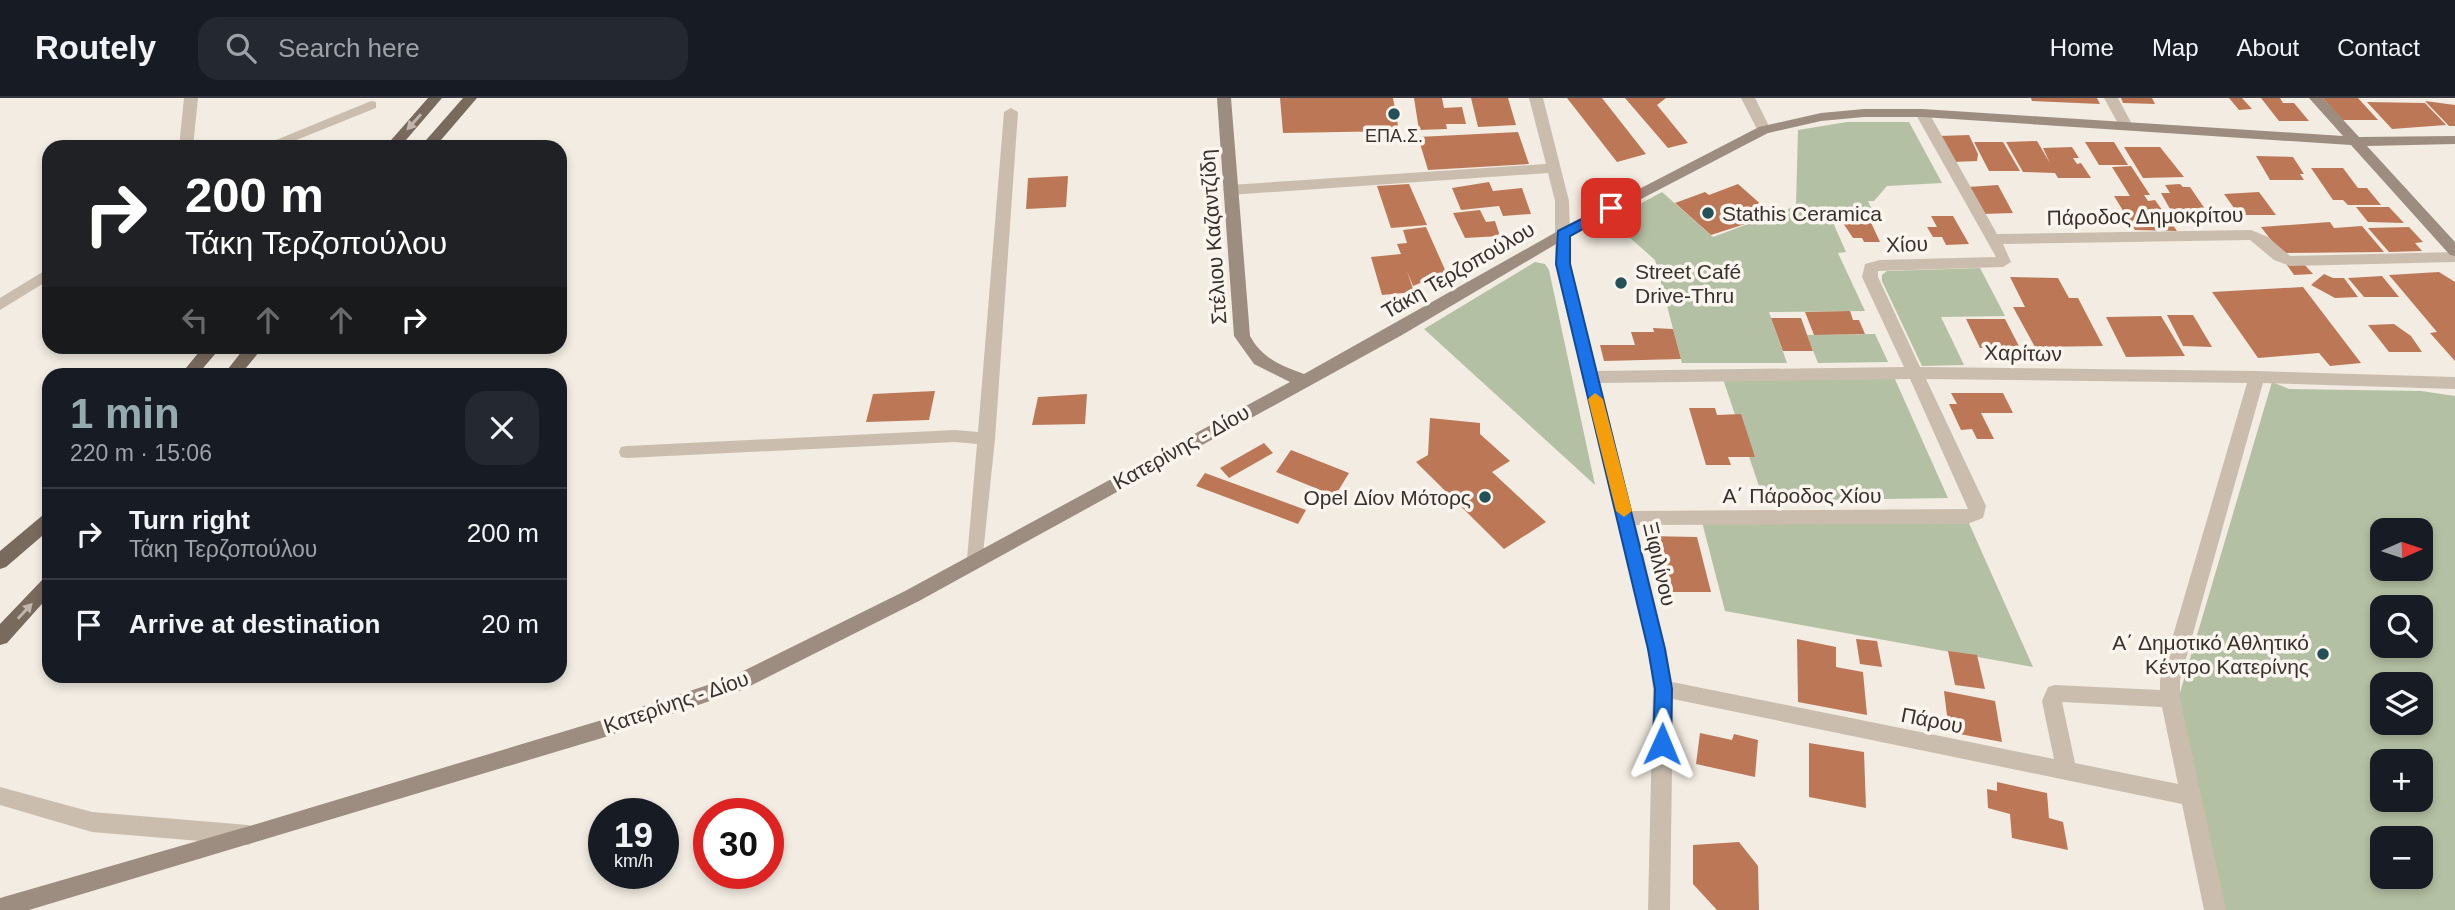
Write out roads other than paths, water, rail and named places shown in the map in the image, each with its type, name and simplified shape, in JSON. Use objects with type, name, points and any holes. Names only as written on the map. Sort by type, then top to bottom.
[{"type":"main road","points":[[398,140],[435,98]]},
{"type":"main road","points":[[434,140],[470,98]]},
{"type":"main road","name":"Στέλιου Καζαντζίδη","points":[[1224,98],[1242,336],[1251,355],[1263,365],[1303,380]]},
{"type":"main road","points":[[2316,98],[2455,254]]},
{"type":"main road","name":"Τάκη Τερζοπούλου","points":[[1303,380],[1396,331],[1563,234],[1764,130],[1821,117],[1864,113],[1922,113],[2356,141],[2455,140]]},
{"type":"main road","points":[[194,368],[207,354]]},
{"type":"main road","points":[[237,368],[249,354]]},
{"type":"main road","name":"Κατερίνης - Δίου","points":[[0,908],[253,835],[601,729],[734,684],[812,648],[1303,380]]},
{"type":"main road","points":[[0,562],[42,526]]},
{"type":"main road","points":[[0,637],[42,592]]},
{"type":"street","points":[[187,140],[191,98]]},
{"type":"street","name":"Ξιφιλίνου","points":[[1536,98],[1562,201],[1563,264],[1625,518],[1663,689],[1659,910]]},
{"type":"street","points":[[1748,98],[1764,130]]},
{"type":"street","points":[[2111,98],[2126,126]]},
{"type":"street","points":[[283,140],[371,104]]},
{"type":"street","points":[[976,559],[1011,112]]},
{"type":"street","name":"Χίου","points":[[1922,113],[2003,262],[1880,265],[1870,268],[1870,277],[1977,506],[1977,513]]},
{"type":"street","points":[[1230,190],[1555,168]]},
{"type":"street","name":"Πάροδος Δημοκρίτου","points":[[1992,239],[2251,234],[2263,239],[2279,257],[2290,261],[2455,254]]},
{"type":"street","points":[[0,305],[42,278]]},
{"type":"street","name":"Χαρίτων","points":[[1590,377],[1915,373],[2257,377],[2455,383]]},
{"type":"street","points":[[2214,910],[2170,699],[2171,680],[2257,377]]},
{"type":"street","points":[[627,452],[955,436],[986,439]]},
{"type":"street","name":"Α΄ Πάροδος Χίου","points":[[1625,518],[1967,517],[1977,513]]},
{"type":"street","name":"Πάρου","points":[[1663,689],[2191,796]]},
{"type":"street","points":[[2067,771],[2052,701],[2055,693],[2170,699]]},
{"type":"street","points":[[0,796],[92,822],[253,835]]},
{"type":"place","name":"ΕΠΑ.Σ.","points":[[1394,114]]},
{"type":"place","name":"Stathis Ceramica","points":[[1708,213]]},
{"type":"place","name":"Street Café Drive-Thru","points":[[1621,283]]},
{"type":"place","name":"Opel Δίον Μότορς","points":[[1485,497]]},
{"type":"place","name":"Α΄ Δημοτικό Αθλητικό Κέντρο Κατερίνης","points":[[2323,654]]}]
